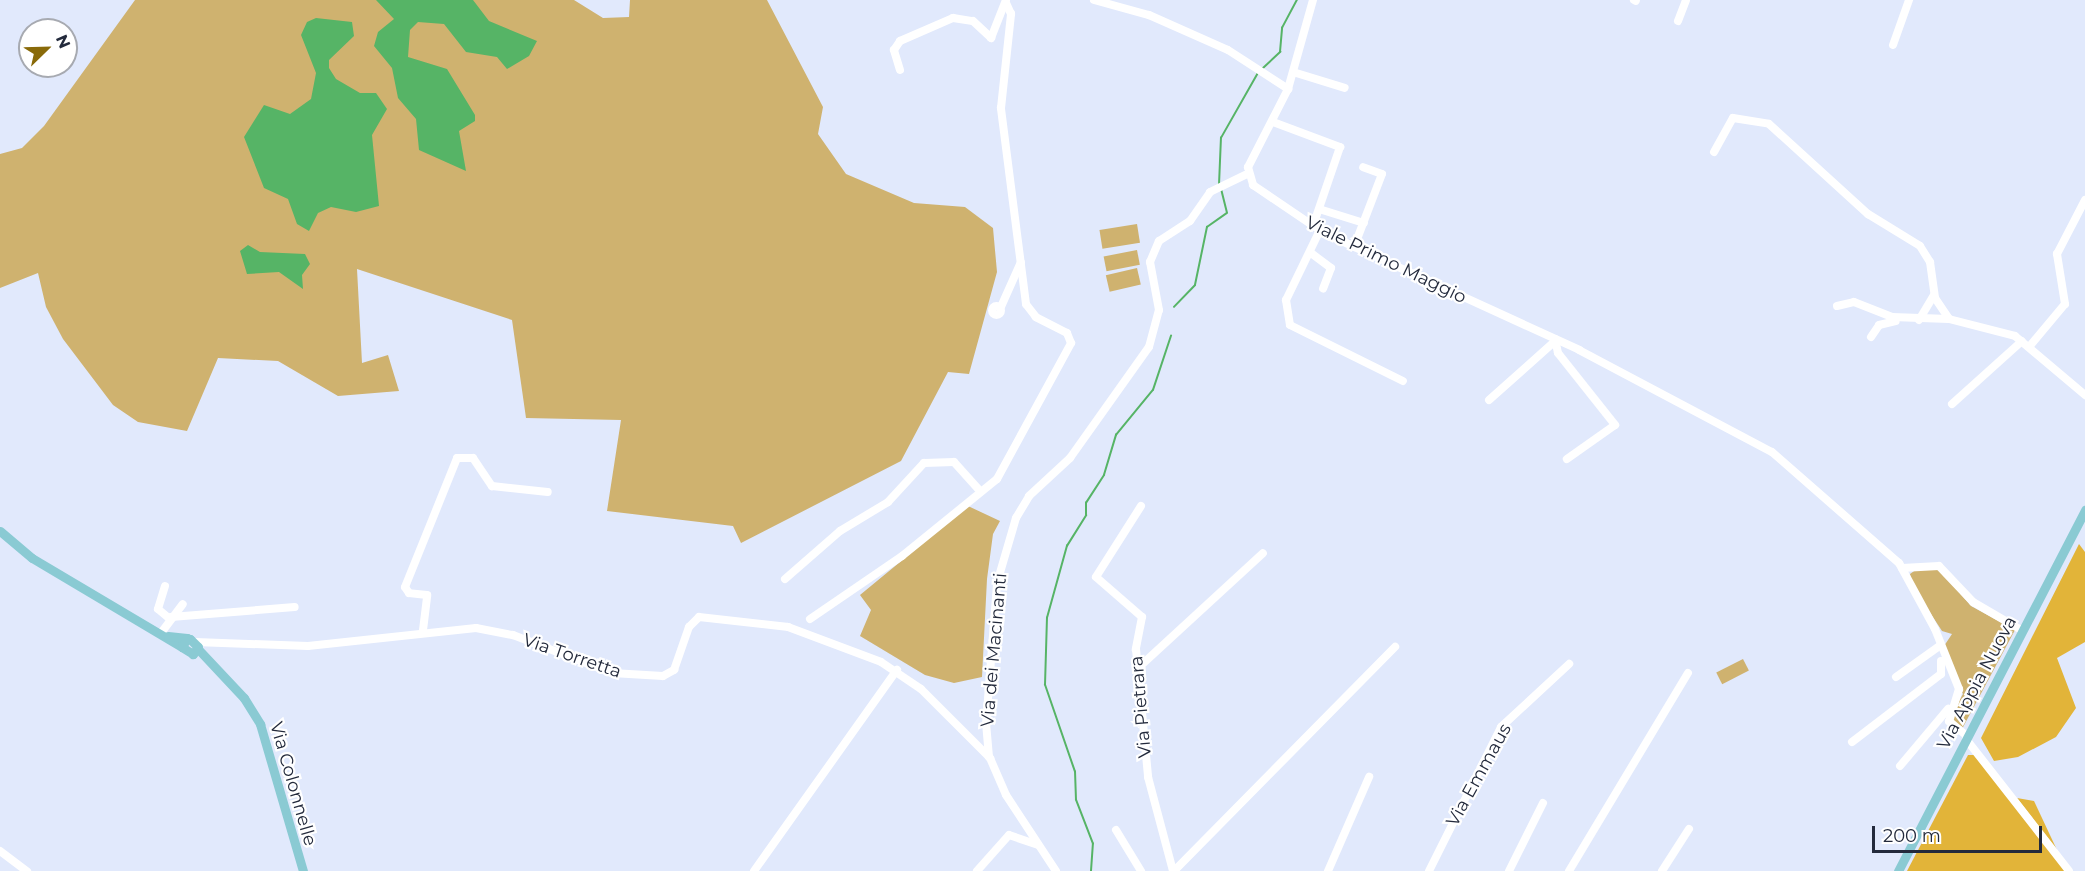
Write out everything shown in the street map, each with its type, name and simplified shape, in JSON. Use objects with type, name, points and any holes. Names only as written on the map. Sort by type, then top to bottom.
[{"type":"main road","name":"Via Appia Nuova","points":[[1898,871],[2085,510]]},
{"type":"main road","name":"Via Colonnelle","points":[[0,531],[32,558],[182,647],[195,648]]},
{"type":"main road","name":"Via Colonnelle","points":[[164,635],[195,648],[240,693],[260,724],[303,871]]},
{"type":"street","points":[[1094,0],[1156,18],[1261,69],[1288,89]]},
{"type":"street","points":[[1248,174],[1288,89],[1313,0]]},
{"type":"street","points":[[1678,21],[1686,0]]},
{"type":"street","points":[[1893,45],[1909,0]]},
{"type":"street","points":[[900,70],[894,50],[900,41],[952,18],[973,21],[991,38],[1006,2]]},
{"type":"street","points":[[810,619],[861,587],[981,492],[1005,469],[1071,340],[1028,310],[1001,108],[1011,14],[1006,2]]},
{"type":"street","points":[[1293,72],[1345,88]]},
{"type":"street","points":[[1714,152],[1733,118],[1769,124],[1868,214],[1917,242],[1930,262],[1934,295],[1949,319]]},
{"type":"street","points":[[1273,122],[1340,147],[1319,208],[1311,253],[1286,300],[1290,325],[1403,381]]},
{"type":"street","points":[[1354,247],[1383,174],[1363,166]]},
{"type":"street","name":"Via dei Macinanti","points":[[990,759],[986,724],[997,583],[1014,523],[1026,500],[1072,456],[1146,352],[1158,318],[1150,270],[1153,250],[1164,236],[1188,223],[1220,187],[1248,174]]},
{"type":"street","name":"Viale Primo Maggio","points":[[1248,174],[1260,191],[1316,228],[1639,382],[1772,452],[1902,568],[1935,629],[1938,647]]},
{"type":"street","points":[[2030,347],[2065,304],[2058,249],[2085,200]]},
{"type":"street","points":[[1319,208],[1364,223]]},
{"type":"street","points":[[1311,253],[1331,268],[1323,289]]},
{"type":"street","points":[[1000,309],[1013,291],[1021,262]]},
{"type":"street","points":[[1919,320],[1934,295]]},
{"type":"street","points":[[1837,306],[1858,303],[1903,318],[1949,319],[2022,341],[2085,395]]},
{"type":"street","points":[[1871,337],[1884,322],[1903,318]]},
{"type":"street","points":[[1488,400],[1554,341],[1615,425],[1567,459]]},
{"type":"street","points":[[1952,404],[2022,341]]},
{"type":"street","points":[[423,630],[427,596],[407,592],[405,587],[457,458],[473,458],[492,486],[548,492]]},
{"type":"street","points":[[785,579],[840,531],[888,502],[924,463],[954,462],[981,492]]},
{"type":"street","name":"Via Pietrara","points":[[1141,506],[1096,577],[1142,616],[1137,669],[1151,792],[1174,871]]},
{"type":"street","points":[[1137,669],[1263,554]]},
{"type":"street","points":[[1902,568],[1939,566],[1973,602],[2023,631]]},
{"type":"street","points":[[165,586],[158,609],[170,618],[295,607]]},
{"type":"street","points":[[164,635],[170,618],[183,604]]},
{"type":"street","name":"Via Torretta","points":[[195,648],[308,646],[423,630],[492,630],[612,673],[663,676],[674,670],[692,622],[714,616],[804,631],[897,670],[990,759],[1038,845],[1056,871]]},
{"type":"street","points":[[1174,871],[1395,646]]},
{"type":"street","points":[[1896,677],[1938,647]]},
{"type":"street","points":[[1938,647],[1959,689],[1949,721],[1967,737],[2069,871]]},
{"type":"street","points":[[1852,742],[1941,674],[1938,647]]},
{"type":"street","name":"Via Emmaus","points":[[1429,871],[1503,725],[1569,664]]},
{"type":"street","points":[[754,871],[897,670]]},
{"type":"street","points":[[1569,871],[1688,674]]},
{"type":"street","points":[[1900,766],[1935,730],[1959,689]]},
{"type":"street","points":[[1328,871],[1369,777]]},
{"type":"street","points":[[1509,871],[1543,803]]},
{"type":"street","points":[[1662,871],[1689,829]]},
{"type":"street","points":[[1116,830],[1141,871]]},
{"type":"street","points":[[977,871],[1009,835],[1038,845]]},
{"type":"street","points":[[0,851],[15,867],[27,871]]},
{"type":"shaded area","points":[[135,0],[574,0],[603,18],[629,17],[630,0],[767,0],[823,107],[818,134],[846,174],[914,203],[965,207],[993,228],[997,272],[969,374],[948,372],[901,461],[741,543],[733,526],[607,511],[621,420],[526,418],[512,320],[357,269],[362,363],[388,355],[399,391],[338,396],[278,361],[218,358],[187,431],[138,422],[113,405],[63,339],[46,307],[38,273],[0,288],[0,154],[22,148],[44,126]]},
{"type":"shaded area","points":[[376,0],[473,0],[489,21],[537,41],[529,56],[507,69],[497,57],[466,52],[444,24],[418,22],[410,30],[408,57],[447,69],[475,115],[475,121],[459,131],[466,171],[419,150],[416,119],[398,98],[392,68],[374,46],[378,32],[394,19]]},
{"type":"shaded area","points":[[316,18],[352,22],[354,36],[329,60],[329,68],[336,79],[360,93],[376,93],[387,109],[372,135],[379,206],[356,212],[331,207],[318,213],[309,231],[297,224],[288,199],[264,188],[244,137],[264,105],[290,114],[311,99],[316,73],[301,35],[307,22]]},
{"type":"shaded area","points":[[1137,224],[1140,243],[1102,249],[1099,230]]},
{"type":"shaded area","points":[[248,245],[260,252],[305,254],[310,264],[302,275],[303,289],[279,272],[247,274],[240,251]]},
{"type":"shaded area","points":[[1137,250],[1140,265],[1106,271],[1104,256]]},
{"type":"shaded area","points":[[1137,268],[1141,285],[1110,292],[1106,275]]},
{"type":"shaded area","points":[[968,506],[1000,521],[993,534],[987,579],[982,677],[954,683],[925,675],[860,636],[871,610],[860,595]]},
{"type":"shaded area","points":[[2079,544],[2085,552],[2085,642],[2057,658],[2076,708],[2056,737],[2018,757],[1994,761],[1981,738]]},
{"type":"shaded area","points":[[1921,566],[1939,569],[1971,606],[2015,630],[1962,729],[1952,723],[1951,715],[1963,694],[1942,649],[1952,634],[1942,631],[1912,585],[1910,574]]},
{"type":"shaded area","points":[[1743,659],[1749,671],[1722,684],[1716,673]]},
{"type":"shaded area","points":[[1968,755],[1977,755],[2065,871],[1907,871]]},
{"type":"shaded area","points":[[2017,798],[2034,801],[2057,850]]},
{"type":"waterway","points":[[1262,69],[1280,52],[1282,28],[1297,0]]},
{"type":"waterway","points":[[1219,185],[1221,138],[1258,73]]},
{"type":"waterway","points":[[1174,307],[1195,285],[1207,227],[1227,213],[1221,189]]},
{"type":"waterway","points":[[1091,871],[1093,844],[1076,800],[1075,772],[1045,685],[1047,618],[1067,546],[1086,515],[1086,503],[1104,475],[1116,435],[1153,390],[1171,336]]}]
